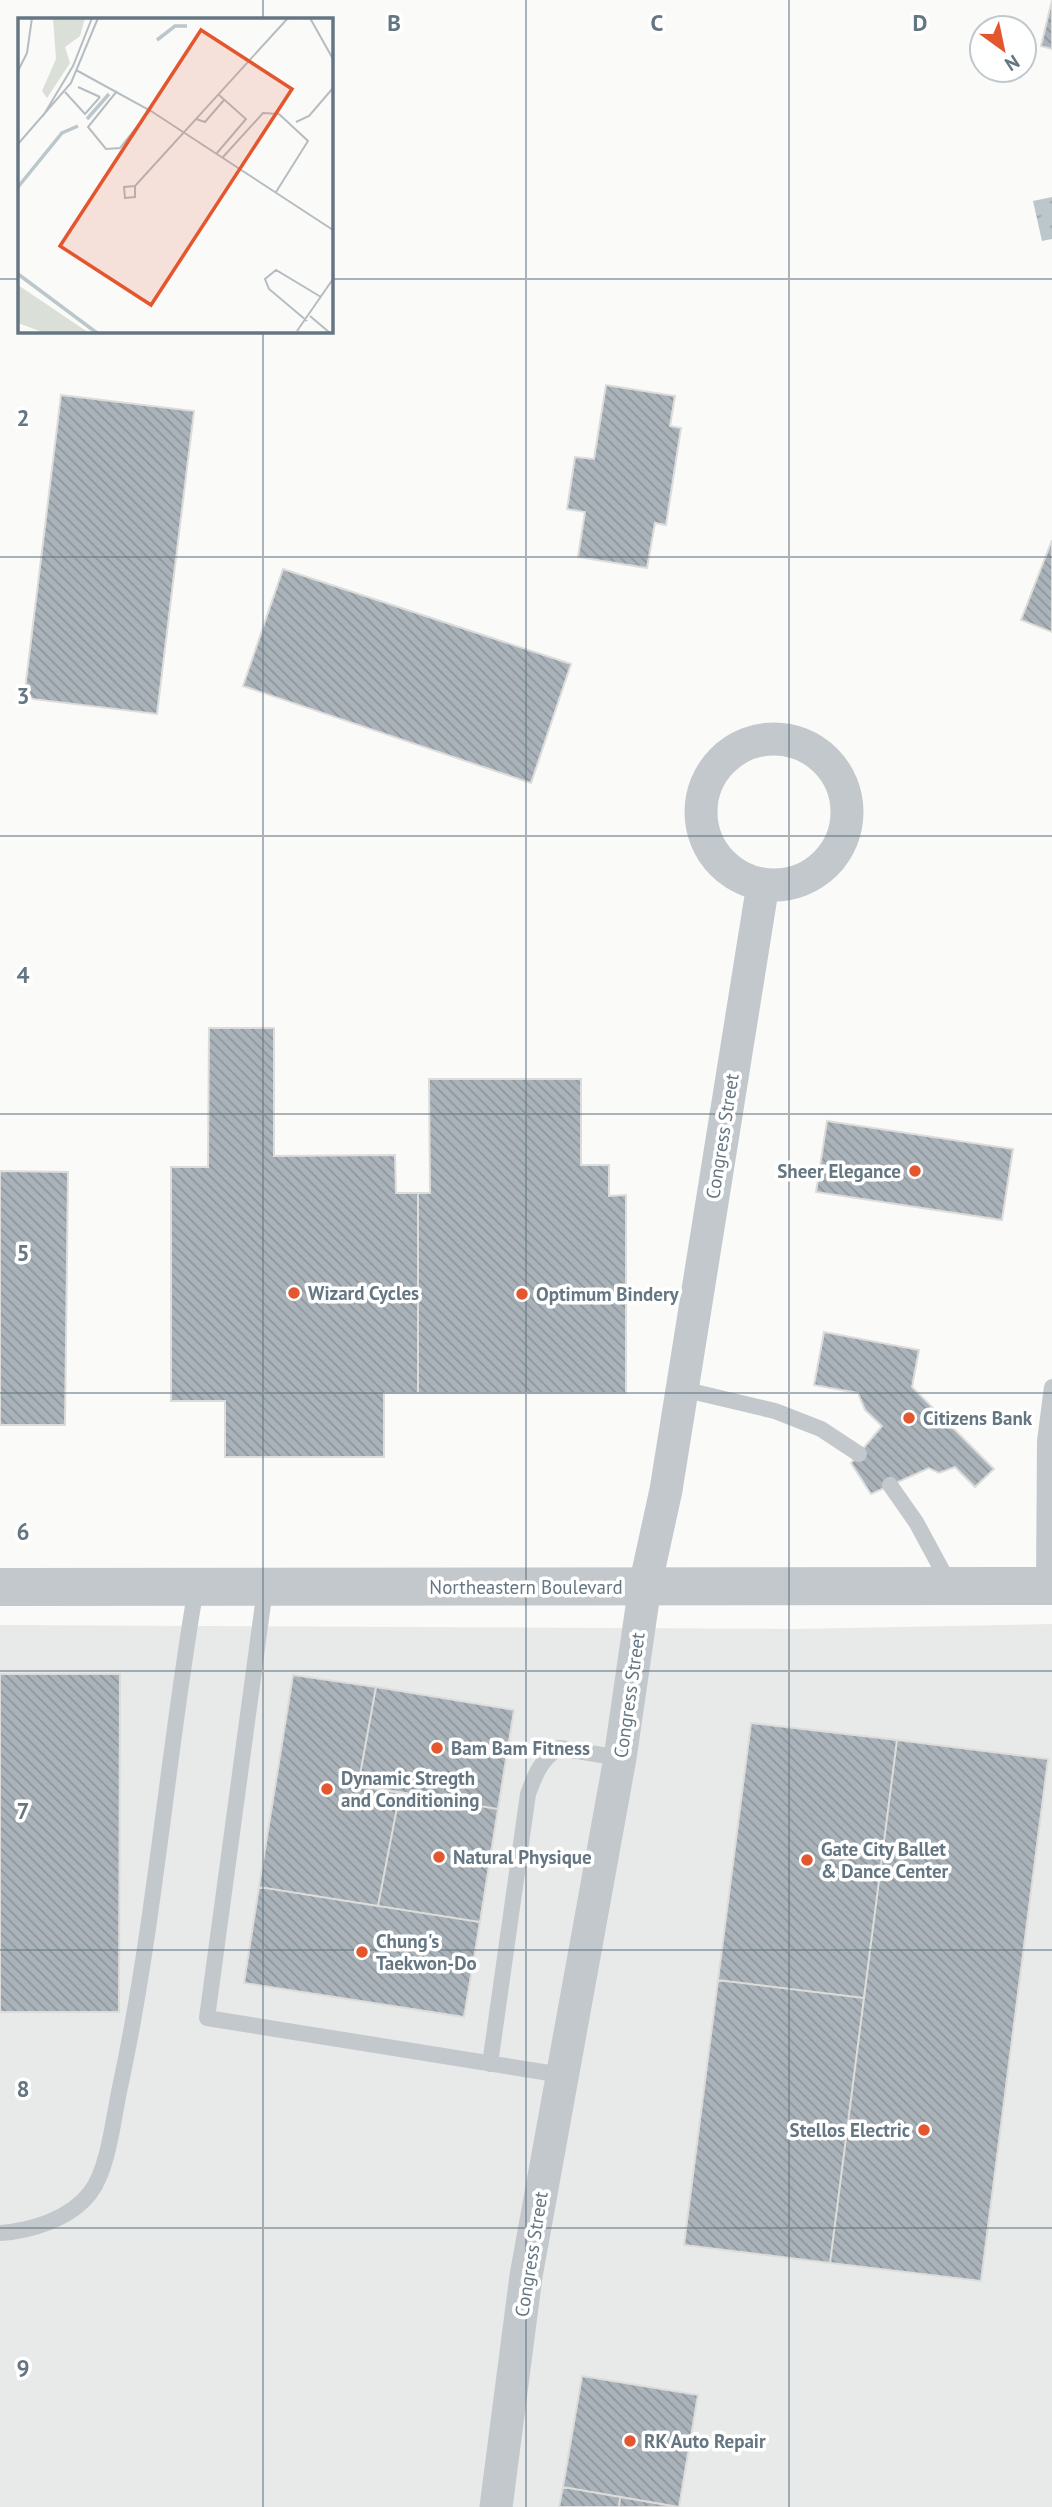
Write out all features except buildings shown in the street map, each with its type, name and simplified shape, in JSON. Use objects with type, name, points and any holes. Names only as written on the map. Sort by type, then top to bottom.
[{"type":"street","points":[[789,740],[820,754],[835,771],[846,800],[846,821],[836,851],[814,873],[794,882],[763,884],[738,875],[713,851],[702,827],[702,800],[715,768],[734,750],[755,741],[789,740]]},
{"type":"street","name":"Congress Street","points":[[496,2507],[526,2276],[620,1758],[645,1586],[666,1490],[763,884]]},
{"type":"street","name":"Northeastern Boulevard","points":[[0,1587],[265,1589],[1048,1586]]},
{"type":"lane","points":[[1048,1586],[1045,1441],[1052,1387]]},
{"type":"lane","points":[[682,1389],[775,1411],[821,1429],[859,1454]]},
{"type":"lane","points":[[890,1485],[916,1522],[951,1585]]},
{"type":"lane","points":[[0,2233],[60,2218],[90,2193],[104,2158],[133,2028],[172,1730],[196,1588]]},
{"type":"lane","points":[[265,1589],[207,2018],[562,2075]]},
{"type":"lane","points":[[490,2064],[528,1794],[534,1777],[545,1760],[559,1748],[620,1758]]},
{"type":"shaded area","points":[[1052,1624],[1052,2507],[0,2507],[0,1625],[793,1629]]},
{"type":"water","points":[[1052,197],[1052,239],[1042,241],[1033,201]]},
{"type":"place","name":"Sheer Elegance","points":[[915,1171]]},
{"type":"place","name":"Wizard Cycles","points":[[294,1293]]},
{"type":"place","name":"Optimum Bindery","points":[[522,1294]]},
{"type":"place","name":"Citizens Bank","points":[[909,1418]]},
{"type":"place","name":"Bam Bam Fitness","points":[[437,1748]]},
{"type":"place","name":"Dynamic Stregth and Conditioning","points":[[327,1789]]},
{"type":"place","name":"Natural Physique","points":[[439,1857]]},
{"type":"place","name":"Gate City Ballet & Dance Center","points":[[807,1860]]},
{"type":"place","name":"Chung's Taekwon-Do","points":[[362,1952]]},
{"type":"place","name":"Stellos Electric","points":[[924,2130]]},
{"type":"place","name":"RK Auto Repair","points":[[630,2441]]}]
